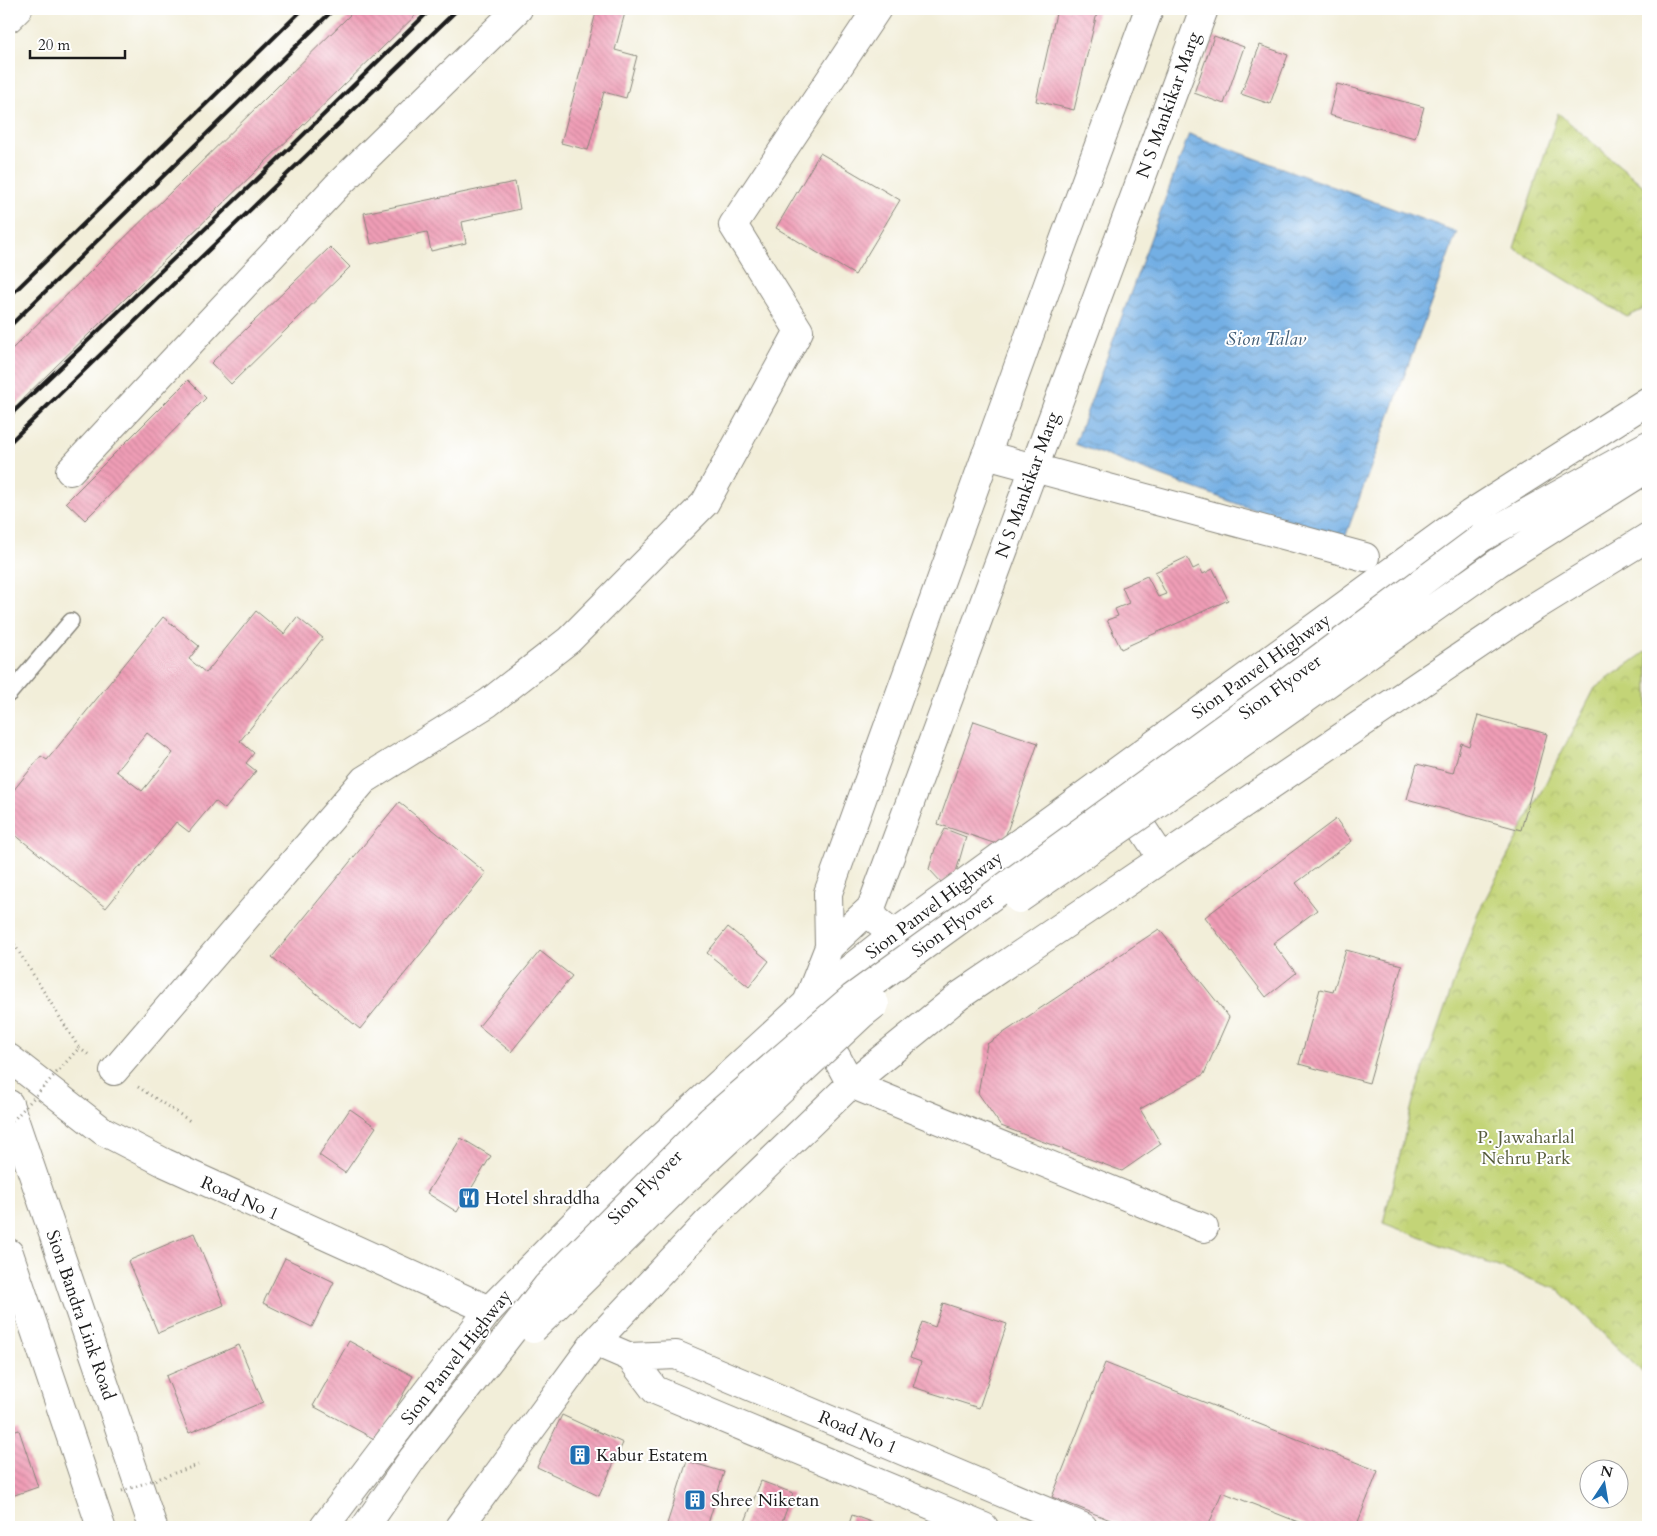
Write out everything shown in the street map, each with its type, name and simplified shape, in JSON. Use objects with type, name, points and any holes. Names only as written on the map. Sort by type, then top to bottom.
[{"type":"main road","points":[[9,18],[18,9]]},
{"type":"main road","points":[[70,471],[336,187],[518,9]]},
{"type":"main road","points":[[114,1071],[364,780],[488,703],[569,640],[705,503],[799,331],[733,225],[877,9]]},
{"type":"main road","name":"N S Mankikar Marg","points":[[808,1003],[829,947],[828,893],[1149,9]]},
{"type":"main road","name":"N S Mankikar Marg","points":[[829,947],[871,908],[1204,9]]},
{"type":"main road","name":"Sion Panvel Highway","points":[[324,1527],[489,1310],[642,1155],[808,1003],[894,934],[1470,514],[1648,401]]},
{"type":"main road","name":"Sion Flyover","points":[[365,1527],[413,1458],[547,1286],[711,1120],[852,998],[1304,670],[1481,538],[1648,445]]},
{"type":"main road","points":[[986,454],[1365,557]]},
{"type":"main road","name":"Sion Flyover","points":[[383,1527],[537,1324],[861,1015],[951,947],[1161,802],[1491,568],[1648,468]]},
{"type":"main road","points":[[459,1527],[594,1342],[707,1223],[852,1084],[959,996],[1531,609],[1648,537]]},
{"type":"main road","points":[[1108,777],[1162,858]]},
{"type":"main road","points":[[871,908],[875,919],[894,934]]},
{"type":"main road","points":[[808,1003],[852,1084],[1204,1228]]},
{"type":"main road","name":"Road No 1","points":[[9,1058],[102,1131],[165,1164],[489,1310]]},
{"type":"main road","name":"Sion Bandra Link Road","points":[[9,1104],[153,1527]]},
{"type":"main road","points":[[9,1253],[101,1527]]},
{"type":"main road","name":"Road No 1","points":[[594,1342],[630,1357],[676,1355],[1083,1527]]},
{"type":"main road","points":[[630,1357],[655,1390],[984,1527]]},
{"type":"lane","points":[[9,694],[71,621]]},
{"type":"path","points":[[9,482],[12,478]]},
{"type":"path","points":[[9,936],[79,1048],[9,1125]]},
{"type":"path","points":[[142,1090],[190,1121]]},
{"type":"path","points":[[122,1492],[198,1464]]},
{"type":"green space","points":[[1558,113],[1648,190],[1648,307],[1627,317],[1514,248]]},
{"type":"green space","name":"P. Jawaharlal Nehru Park","points":[[1648,650],[1648,1378],[1559,1290],[1383,1223],[1414,1097],[1478,913],[1595,688]]},
{"type":"water","name":"Sion Talav","points":[[1189,134],[1457,232],[1343,543],[1075,444]]},
{"type":"building","points":[[356,9],[422,9],[9,412],[9,352]]},
{"type":"building","points":[[597,9],[626,9],[615,50],[637,56],[626,98],[604,92],[588,150],[561,143]]},
{"type":"building","points":[[1057,9],[1098,9],[1074,110],[1036,101]]},
{"type":"building","points":[[1214,36],[1244,47],[1224,104],[1194,93]]},
{"type":"building","points":[[1260,45],[1288,55],[1270,104],[1241,94]]},
{"type":"building","points":[[1337,84],[1424,107],[1415,138],[1329,115]]},
{"type":"building","points":[[820,153],[900,200],[855,275],[776,228]]},
{"type":"building","points":[[515,182],[520,209],[462,222],[466,243],[431,251],[427,232],[371,244],[364,213]]},
{"type":"building","points":[[330,247],[350,267],[231,384],[211,363]]},
{"type":"building","points":[[188,380],[206,398],[85,520],[66,502]]},
{"type":"building","points":[[1187,557],[1193,569],[1199,566],[1203,574],[1213,569],[1228,600],[1121,649],[1107,620],[1118,616],[1115,609],[1129,603],[1122,587],[1147,576],[1158,597],[1166,594],[1155,572]]},
{"type":"building","points":[[256,611],[284,634],[297,617],[323,638],[240,741],[254,753],[246,763],[256,771],[225,809],[215,801],[189,832],[176,822],[106,908],[9,830],[9,796],[41,756],[47,760],[163,617],[199,646],[189,659],[206,673]],"holes":[[[147,733],[173,753],[142,791],[116,771]]]},
{"type":"building","points":[[1478,715],[1547,734],[1521,830],[1407,799],[1417,764],[1453,773],[1461,743],[1469,746]]},
{"type":"building","points":[[974,721],[1038,743],[1002,846],[938,824]]},
{"type":"building","points":[[399,802],[486,873],[360,1029],[272,957]]},
{"type":"building","points":[[1336,819],[1352,841],[1296,883],[1317,910],[1273,943],[1296,973],[1266,997],[1205,917]]},
{"type":"building","points":[[945,829],[966,837],[956,872],[942,883],[929,869],[935,849]]},
{"type":"building","points":[[728,927],[769,961],[749,987],[707,953]]},
{"type":"building","points":[[1159,929],[1229,1017],[1204,1074],[1140,1109],[1161,1144],[1122,1171],[1001,1126],[978,1093],[987,1044]]},
{"type":"building","points":[[1346,950],[1402,965],[1369,1083],[1299,1064],[1320,989],[1333,992]]},
{"type":"building","points":[[540,951],[572,976],[511,1052],[479,1026]]},
{"type":"building","points":[[350,1109],[376,1127],[345,1173],[319,1155]]},
{"type":"building","points":[[461,1138],[491,1156],[457,1212],[427,1193]]},
{"type":"building","points":[[194,1233],[224,1305],[158,1333],[128,1261]]},
{"type":"building","points":[[285,1258],[334,1282],[312,1327],[263,1303]]},
{"type":"building","points":[[943,1303],[1007,1324],[979,1408],[913,1387],[921,1362],[910,1358],[922,1322],[935,1327]]},
{"type":"building","points":[[349,1341],[413,1376],[378,1441],[313,1406]]},
{"type":"building","points":[[239,1345],[263,1402],[189,1433],[166,1376]]},
{"type":"building","points":[[1105,1363],[1378,1471],[1356,1527],[1311,1527],[1222,1492],[1208,1527],[1128,1527],[1052,1497]]},
{"type":"building","name":"Kabur Estatem","points":[[562,1415],[623,1443],[599,1496],[537,1467]]},
{"type":"building","points":[[19,1430],[38,1487],[9,1497],[9,1433]]},
{"type":"building","name":"Shree Niketan","points":[[687,1461],[724,1472],[707,1527],[666,1527]]},
{"type":"building","points":[[761,1481],[793,1493],[780,1527],[743,1527]]},
{"type":"building","points":[[852,1515],[884,1527],[848,1527]]},
{"type":"railway","points":[[9,297],[303,9]]},
{"type":"railway","points":[[9,327],[334,9]]},
{"type":"railway","points":[[9,416],[295,143],[431,9]]},
{"type":"railway","points":[[9,443],[458,9]]},
{"type":"place","name":"Hotel shraddha","points":[[469,1198]]},
{"type":"place","name":"Kabur Estatem","points":[[580,1455]]},
{"type":"place","name":"Shree Niketan","points":[[695,1500]]}]
